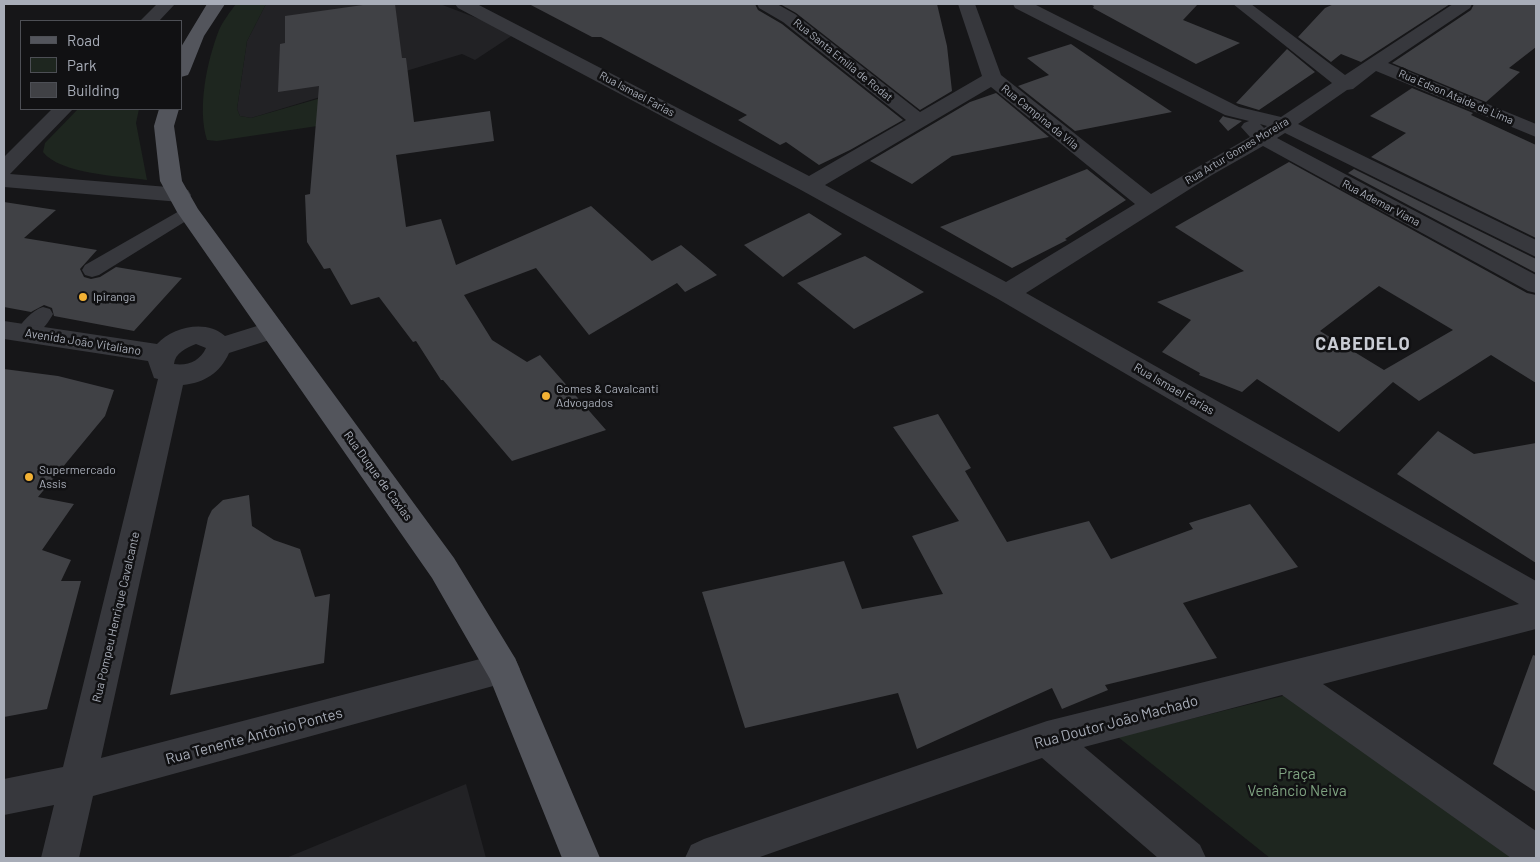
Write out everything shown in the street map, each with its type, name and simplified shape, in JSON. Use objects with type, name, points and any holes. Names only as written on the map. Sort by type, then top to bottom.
[{"type":"main road","points":[[184,53],[205,17],[216,4]]},
{"type":"main road","name":"Rua Duque de Caxias","points":[[169,110],[164,126],[171,181],[184,203],[273,330],[444,568],[503,670],[581,858]]},
{"type":"street","points":[[150,20],[166,4]]},
{"type":"street","name":"Rua Ismael Farias","points":[[464,4],[810,185],[1006,293],[1536,597]]},
{"type":"street","name":"Rua Santa Emília de Rodat","points":[[765,4],[789,18],[918,120]]},
{"type":"street","name":"Rua Campina da Vila","points":[[967,4],[992,78],[1149,204]]},
{"type":"street","name":"Rua Ademar Viana","points":[[1021,4],[1232,111],[1284,124],[1536,249]]},
{"type":"street","points":[[1241,4],[1346,85]]},
{"type":"street","name":"Rua Artur Gomes Moreira","points":[[1006,293],[1149,204],[1263,138],[1346,85],[1464,4]]},
{"type":"street","name":"Rua Edson Ataide de Lima","points":[[1375,64],[1536,131]]},
{"type":"street","points":[[810,185],[992,78]]},
{"type":"street","points":[[4,169],[62,110]]},
{"type":"street","name":"Rua Ademar Viana","points":[[1232,111],[1263,138],[1536,284]]},
{"type":"street","points":[[4,180],[184,203]]},
{"type":"street","points":[[219,346],[273,330]]},
{"type":"street","name":"Avenida João Vitaliano","points":[[14,332],[167,365]]},
{"type":"street","points":[[207,336],[215,340],[219,346],[217,356],[209,365],[198,372],[184,376],[167,365],[182,339],[207,336]]},
{"type":"street","name":"Rua Pompeu Henrique Cavalcante","points":[[60,858],[167,365]]},
{"type":"street","name":"Rua Doutor João Machado","points":[[704,858],[1047,739],[1536,614]]},
{"type":"street","name":"Rua Tenente Antônio Pontes","points":[[4,797],[78,782],[503,670]]},
{"type":"street","points":[[1284,677],[1536,853]]},
{"type":"street","points":[[1047,739],[1188,858]]},
{"type":"lane","points":[[92,270],[184,203]]},
{"type":"lane","points":[[14,332],[43,314]]},
{"type":"shaded area","points":[[266,4],[440,4],[516,33],[475,60],[462,54],[251,118],[240,116],[237,109],[247,41]]},
{"type":"shaded area","points":[[466,784],[486,858],[286,858]]},
{"type":"green space","points":[[236,4],[266,4],[247,41],[237,109],[240,116],[251,118],[321,98],[324,125],[217,141],[207,140],[204,127],[203,99],[207,70],[219,30]]},
{"type":"green space","points":[[77,110],[139,110],[136,123],[147,180],[91,173],[62,165],[43,152],[45,143]]},
{"type":"green space","name":"Praça Venâncio Neiva","points":[[1299,692],[1536,855],[1536,858],[1270,858],[1118,737]]},
{"type":"building","points":[[370,4],[395,4],[402,58],[406,58],[414,122],[490,111],[494,141],[396,155],[406,227],[441,219],[456,265],[591,206],[652,261],[681,245],[717,275],[685,292],[677,283],[589,335],[536,268],[464,295],[492,340],[527,362],[540,355],[606,430],[512,461],[443,380],[441,380],[416,341],[413,342],[379,297],[351,305],[330,268],[324,269],[307,242],[305,195],[310,194],[319,86],[278,92],[280,44],[285,43],[285,16]]},
{"type":"building","points":[[529,4],[755,4],[758,10],[782,24],[903,120],[819,165],[786,142],[780,145],[738,120],[747,115],[601,37],[592,37]]},
{"type":"building","points":[[780,4],[937,4],[947,46],[952,91],[920,110],[796,13]]},
{"type":"building","points":[[1090,4],[1198,4],[1183,20],[1240,43],[1196,64],[1093,8],[1094,6]]},
{"type":"building","points":[[1334,4],[1450,4],[1361,62],[1341,54],[1331,62],[1298,37],[1325,8]]},
{"type":"building","points":[[1474,4],[1536,4],[1536,47],[1509,68],[1520,72],[1486,102],[1392,63],[1471,10]]},
{"type":"building","points":[[1071,44],[1172,112],[1075,131],[1018,86],[1049,75],[1027,58]]},
{"type":"building","points":[[1287,49],[1315,72],[1259,110],[1236,103]]},
{"type":"building","points":[[1412,88],[1473,113],[1471,115],[1536,145],[1536,238],[1371,157],[1406,133],[1370,116]]},
{"type":"building","points":[[996,93],[1049,137],[952,156],[912,184],[870,161],[970,102]]},
{"type":"building","points":[[1223,116],[1242,121],[1228,131],[1219,121]]},
{"type":"building","points":[[1289,162],[1527,293],[1536,295],[1536,383],[1491,355],[1419,401],[1393,382],[1339,432],[1257,379],[1242,392],[1199,375],[1200,373],[1162,352],[1191,320],[1157,302],[1244,271],[1175,227]],"holes":[[[1379,286],[1453,330],[1384,370],[1320,331]]]},
{"type":"building","points":[[1087,169],[1126,200],[1065,239],[1067,240],[1012,268],[940,227]]},
{"type":"building","points":[[1354,169],[1536,259],[1536,273],[1348,173]]},
{"type":"building","points":[[4,202],[56,210],[24,238],[97,250],[80,269],[84,277],[91,279],[100,277],[116,267],[182,278],[134,331],[54,316],[52,308],[44,305],[31,312],[4,307]]},
{"type":"building","points":[[809,213],[842,234],[783,277],[744,245]]},
{"type":"building","points":[[865,256],[924,292],[854,329],[797,283]]},
{"type":"building","points":[[4,369],[58,376],[114,390],[105,416],[38,497],[74,504],[42,550],[71,560],[61,581],[81,581],[47,709],[4,717]]},
{"type":"building","points":[[938,414],[971,468],[965,471],[1007,542],[1089,521],[1111,559],[1193,529],[1189,523],[1250,504],[1298,567],[1183,603],[1217,658],[1105,685],[1108,690],[1062,709],[1052,688],[917,749],[898,693],[745,728],[702,592],[844,561],[862,609],[943,594],[912,536],[959,521],[893,427]]},
{"type":"building","points":[[1438,431],[1474,454],[1536,443],[1536,563],[1397,474]]},
{"type":"building","points":[[249,495],[252,526],[274,540],[300,549],[315,597],[330,594],[324,663],[170,695],[208,518],[212,510],[223,500]]},
{"type":"building","points":[[1533,655],[1536,656],[1536,792],[1493,764]]},
{"type":"place","name":"Ipiranga","points":[[83,297]]},
{"type":"place","name":"Gomes & Cavalcanti Advogados","points":[[546,396]]},
{"type":"place","name":"Supermercado Assis","points":[[29,477]]},
{"type":"district","name":"CABEDELO","points":[[1363,344]]}]
